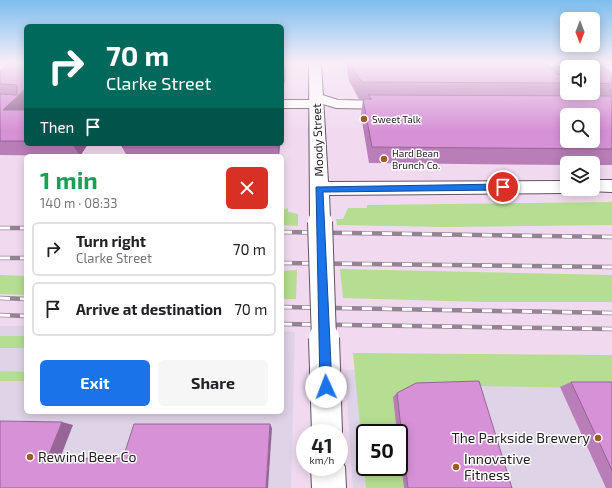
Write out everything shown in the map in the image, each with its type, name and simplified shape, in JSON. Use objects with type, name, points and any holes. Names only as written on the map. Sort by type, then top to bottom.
[{"type":"main road","name":"Moody Street","points":[[316,86],[327,424]]},
{"type":"main road","points":[[284,104],[316,101],[336,104],[406,105]]},
{"type":"main road","points":[[600,186],[612,186]]},
{"type":"main road","points":[[319,189],[560,187]]},
{"type":"main road","points":[[328,476],[329,488]]},
{"type":"shaded area","points":[[0,326],[24,326],[24,414],[284,414],[284,331],[295,332],[291,488],[0,488]]},
{"type":"shaded area","points":[[345,370],[612,373],[612,488],[353,488]]},
{"type":"green space","points":[[612,202],[612,225],[445,227],[337,225],[336,219],[343,219],[348,208],[367,208],[367,205]]},
{"type":"green space","points":[[288,208],[288,212],[298,214],[298,226],[284,225],[284,209]]},
{"type":"green space","points":[[340,269],[612,275],[612,302],[484,302],[343,298]]},
{"type":"green space","points":[[297,270],[296,299],[284,299],[284,271]]},
{"type":"green space","points":[[0,275],[24,276],[24,295],[0,294]]},
{"type":"green space","points":[[0,336],[24,336],[24,348],[0,348]]},
{"type":"green space","points":[[353,353],[612,355],[612,388],[472,386],[408,427],[408,424],[360,424]]},
{"type":"green space","points":[[0,371],[24,372],[24,381],[0,381]]},
{"type":"green space","points":[[365,476],[403,476],[404,488],[366,488]]},
{"type":"building","points":[[17,86],[24,86],[24,90],[3,110],[24,110],[24,141],[0,141],[0,94],[17,95]]},
{"type":"building","points":[[368,95],[560,96],[560,100],[600,100],[600,96],[612,96],[612,149],[372,147],[363,99],[372,99]]},
{"type":"building","points":[[122,146],[278,146],[278,147]]},
{"type":"building","points":[[479,381],[512,488],[408,488],[407,476],[408,476],[408,424],[401,424],[397,393],[416,383]]},
{"type":"building","points":[[571,382],[612,382],[612,470]]},
{"type":"building","points":[[0,421],[62,422],[47,459],[123,458],[134,424],[270,424],[266,488],[0,488]]},
{"type":"railway","points":[[0,228],[24,228]]},
{"type":"railway","points":[[284,232],[612,237]]},
{"type":"railway","points":[[0,258],[24,258]]},
{"type":"railway","points":[[284,263],[612,267]]},
{"type":"railway","points":[[0,298],[24,299]]},
{"type":"railway","points":[[284,307],[612,313]]},
{"type":"railway","points":[[0,315],[24,316]]},
{"type":"railway","points":[[284,324],[612,329]]},
{"type":"place","name":"Sweet Talk","points":[[364,119]]},
{"type":"place","name":"Hard Bean Brunch Co.","points":[[384,159]]},
{"type":"place","name":"The Parkside Brewery","points":[[598,438]]},
{"type":"place","name":"Rewind Beer Co","points":[[30,457]]},
{"type":"place","name":"Innovative Fitness","points":[[456,467]]},
{"type":"route","points":[[326,387],[319,189],[503,187]]}]
